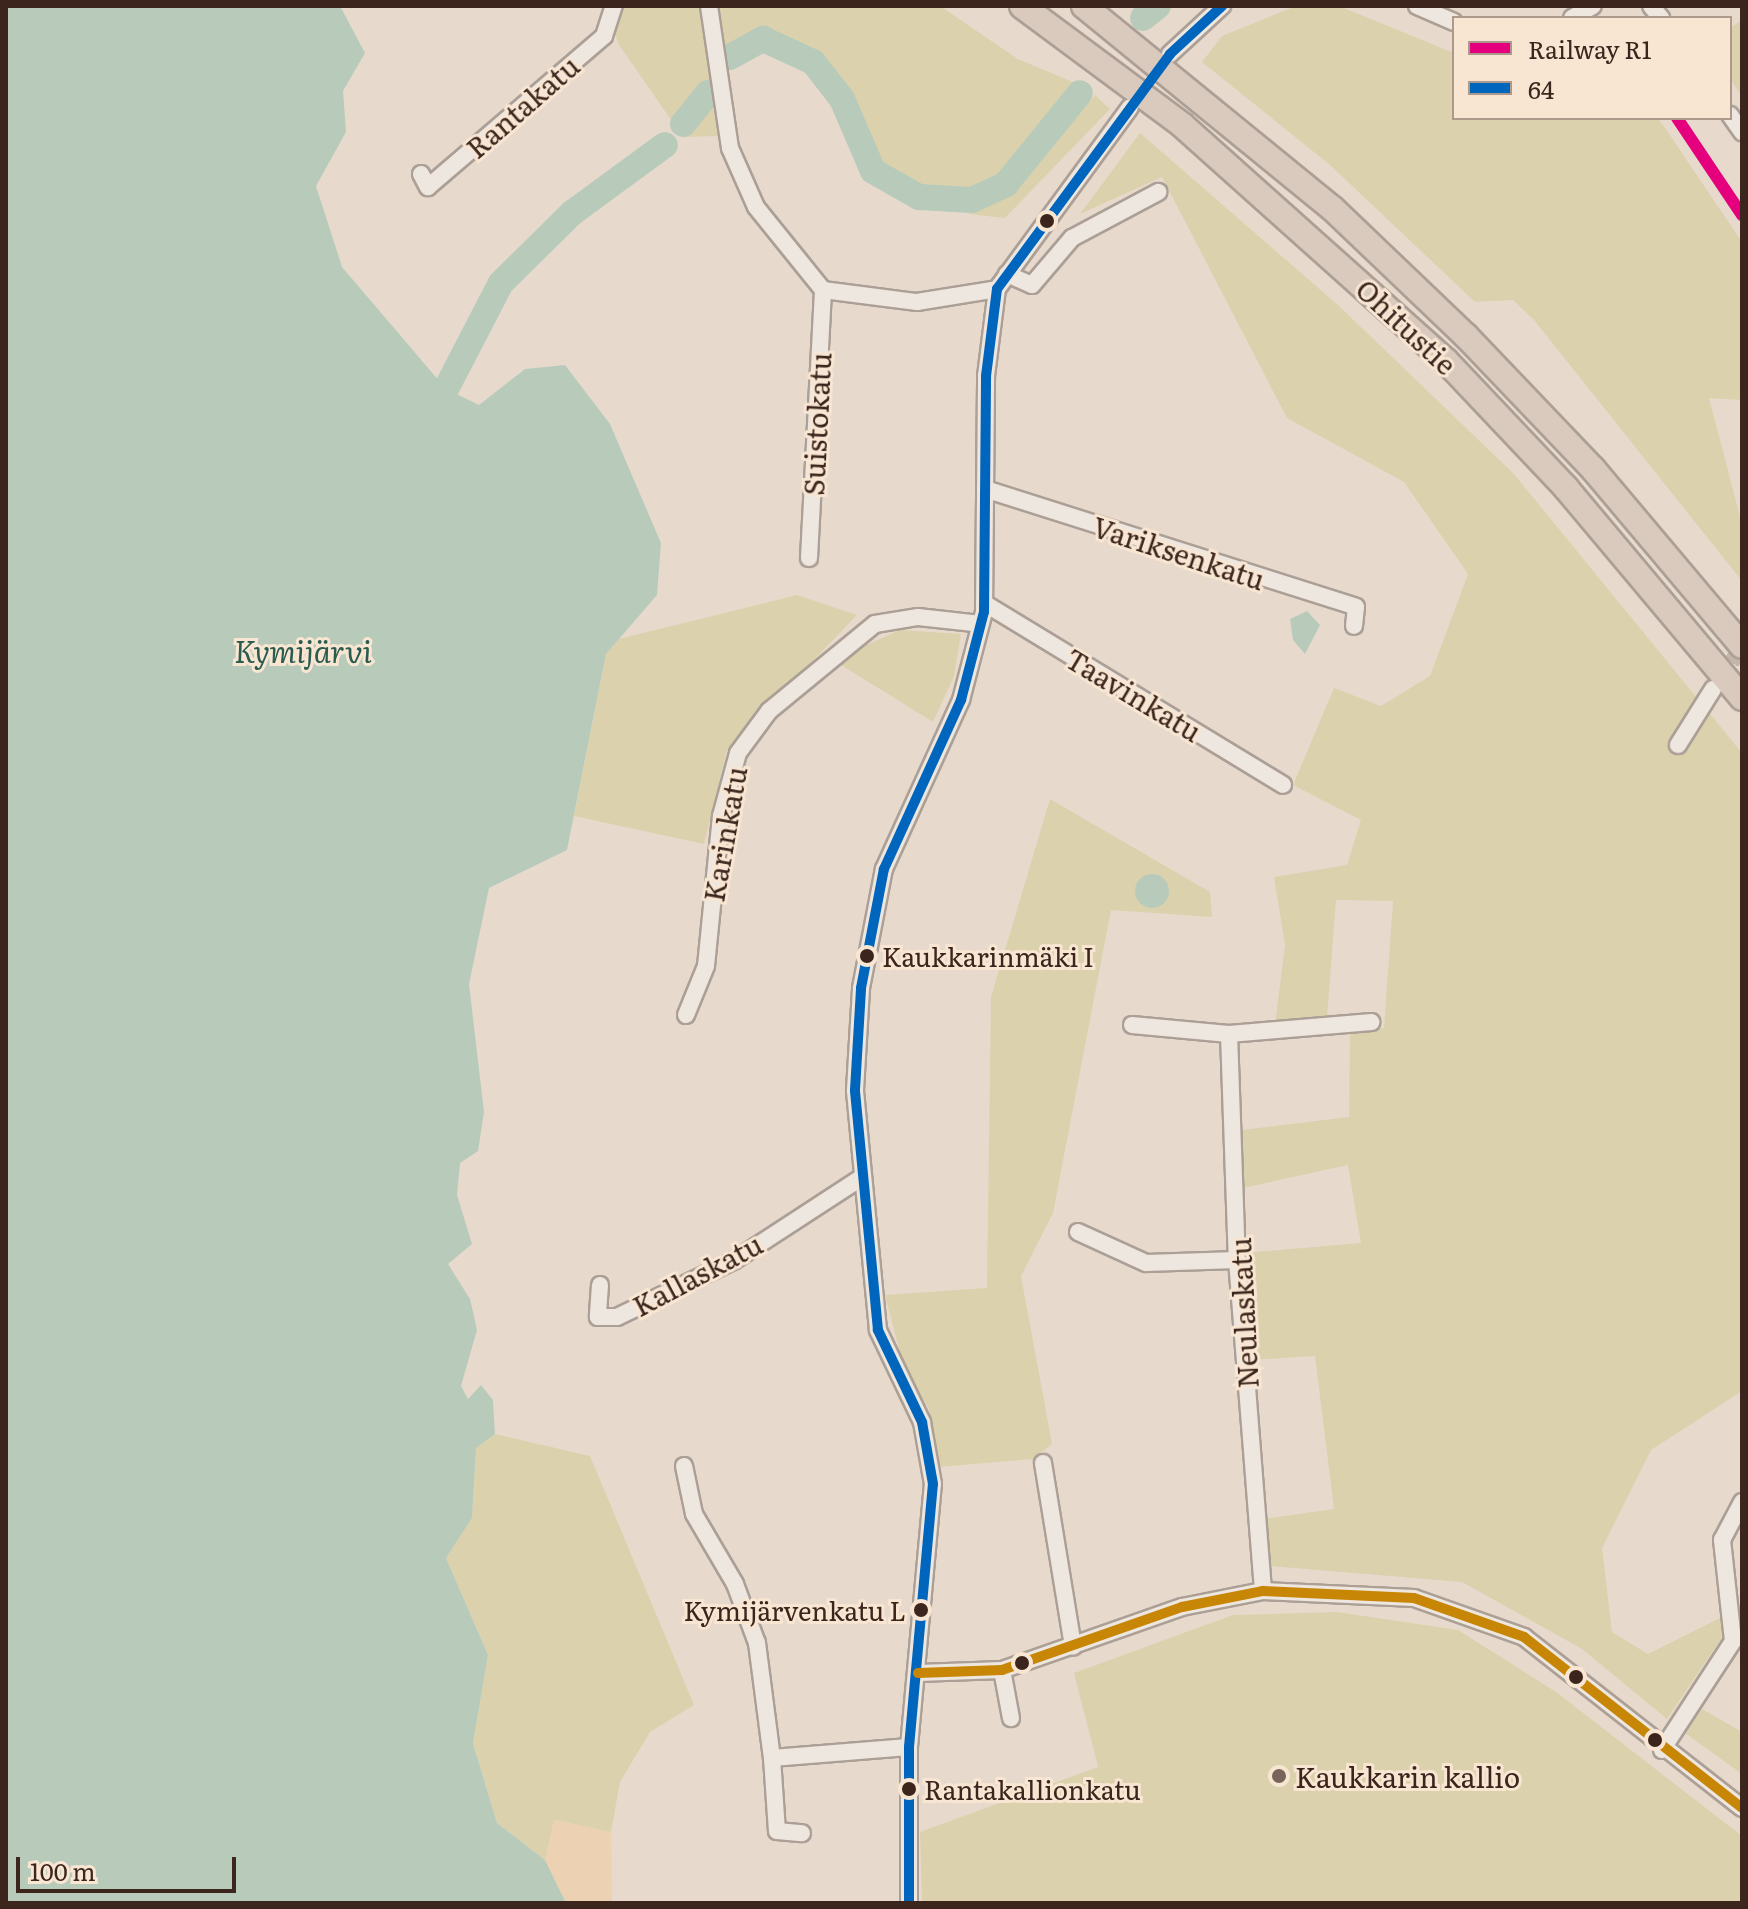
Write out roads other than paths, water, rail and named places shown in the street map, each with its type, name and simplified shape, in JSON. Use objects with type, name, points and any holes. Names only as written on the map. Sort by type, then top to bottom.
[{"type":"highway","name":"Ohitustie","points":[[1022,6],[1182,125],[1446,361],[1566,488],[1742,698]]},
{"type":"highway","name":"Ohitustie","points":[[1084,6],[1333,209],[1466,336],[1593,469],[1742,646]]},
{"type":"street","name":"Rantakatu","points":[[421,174],[428,187],[604,36],[614,6]]},
{"type":"street","points":[[709,6],[730,148],[756,207],[823,290],[917,302],[997,289]]},
{"type":"street","points":[[1170,54],[1222,6]]},
{"type":"street","points":[[1417,6],[1452,21]]},
{"type":"street","points":[[1576,16],[1593,6]]},
{"type":"street","points":[[909,1903],[909,1747],[918,1673],[930,1447],[878,1330],[861,1178],[855,1090],[872,924],[884,869],[961,700],[981,624],[984,603],[986,376],[997,289],[1130,107]]},
{"type":"street","points":[[1007,274],[1032,285],[1072,238],[1158,192]]},
{"type":"street","name":"Suistokatu","points":[[809,558],[823,290]]},
{"type":"street","name":"Variksenkatu","points":[[985,489],[1356,607],[1354,626]]},
{"type":"street","name":"Taavinkatu","points":[[984,603],[1283,785]]},
{"type":"street","name":"Karinkatu","points":[[686,1015],[706,966],[721,816],[738,753],[769,711],[875,624],[918,617],[981,624]]},
{"type":"street","points":[[1678,745],[1713,689]]},
{"type":"street","points":[[1132,1025],[1229,1034],[1371,1022]]},
{"type":"street","name":"Neulaskatu","points":[[1229,1034],[1237,1260],[1263,1591]]},
{"type":"street","name":"Kallaskatu","points":[[600,1285],[598,1317],[617,1317],[735,1260],[861,1178]]},
{"type":"street","points":[[1078,1232],[1146,1263],[1237,1260]]},
{"type":"street","points":[[1043,1463],[1073,1647]]},
{"type":"street","points":[[684,1466],[694,1514],[735,1584],[757,1643],[772,1758],[777,1831],[802,1833]]},
{"type":"street","points":[[1662,1750],[1737,1643],[1722,1540],[1742,1502]]},
{"type":"street","points":[[918,1673],[1002,1670],[1182,1607],[1263,1591],[1341,1590],[1470,1613],[1524,1637],[1662,1750],[1742,1808]]},
{"type":"street","points":[[1002,1670],[1011,1718]]},
{"type":"street","points":[[772,1758],[909,1747]]},
{"type":"water","name":"Kymijärvi","points":[[6,6],[340,6],[365,53],[343,91],[346,132],[316,186],[342,267],[446,389],[479,405],[525,369],[565,365],[610,424],[661,543],[657,595],[606,654],[567,850],[489,888],[469,984],[484,1112],[478,1151],[460,1163],[457,1195],[472,1244],[448,1264],[470,1299],[477,1330],[461,1386],[468,1399],[481,1385],[493,1400],[495,1434],[476,1448],[472,1518],[446,1558],[488,1655],[473,1743],[497,1823],[545,1860],[566,1903],[6,1903]]},
{"type":"water","points":[[1307,611],[1320,625],[1305,654],[1293,640],[1290,619]]},
{"type":"water","points":[[1152,874],[1164,879],[1169,891],[1164,903],[1152,908],[1140,903],[1135,891],[1140,879]]},
{"type":"waterway","points":[[1143,18],[1158,6]]},
{"type":"waterway","points":[[730,57],[763,39],[813,62],[842,99],[873,171],[919,197],[972,200],[1006,184],[1080,93]]},
{"type":"waterway","points":[[683,124],[708,93]]},
{"type":"waterway","points":[[446,389],[501,283],[572,213],[665,145]]},
{"type":"tunnel","points":[[1718,682],[1742,647]]},
{"type":"rail line","name":"R1","points":[[1678,120],[1742,215]]},
{"type":"place","name":"Kaukkarinmäki I","points":[[867,956]]},
{"type":"place","name":"Kymijärvenkatu L","points":[[921,1610]]},
{"type":"place","name":"Kaukkarin kallio","points":[[1279,1776]]},
{"type":"place","name":"Rantakallionkatu","points":[[909,1789]]}]
